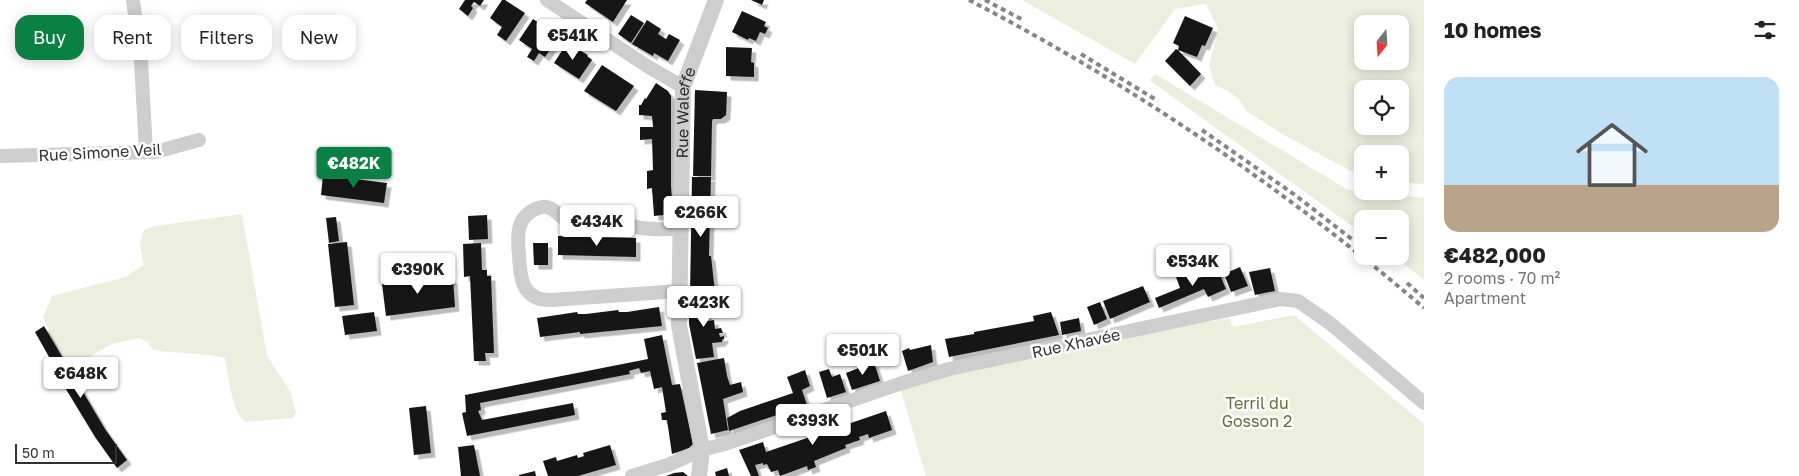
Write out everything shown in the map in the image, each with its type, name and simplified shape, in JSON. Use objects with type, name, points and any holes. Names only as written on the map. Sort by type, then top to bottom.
[{"type":"street","points":[[133,0],[141,62],[146,152]]},
{"type":"street","points":[[548,0],[647,66],[683,87]]},
{"type":"street","name":"Rue Waleffe","points":[[699,476],[702,450],[679,325],[683,87],[716,0]]},
{"type":"street","name":"Rue Simone Veil","points":[[0,156],[146,152],[166,150],[199,140]]},
{"type":"street","points":[[679,291],[552,300],[537,298],[529,292],[522,282],[518,237],[519,226],[525,215],[543,206],[550,207],[563,218],[572,222],[624,223],[642,228],[680,229]]},
{"type":"street","name":"Rue Xhavée","points":[[632,476],[668,465],[702,450],[949,369],[1281,300],[1298,301],[1314,312],[1424,403]]},
{"type":"green space","points":[[1022,0],[1424,0],[1424,184],[1409,183],[1409,145],[1354,145],[1354,172],[1284,135],[1246,111],[1240,100],[1228,91],[1215,85],[1209,66],[1218,29],[1206,4],[1175,9],[1135,64]]},
{"type":"green space","points":[[1155,74],[1348,190],[1354,191],[1354,200],[1409,200],[1409,196],[1424,198],[1424,280],[1405,265],[1409,265],[1409,210],[1354,210],[1354,227],[1149,80]]},
{"type":"green space","points":[[242,214],[267,356],[290,391],[296,412],[293,418],[245,422],[234,402],[225,358],[153,350],[148,342],[139,338],[112,344],[84,360],[67,359],[54,343],[43,317],[52,296],[125,277],[144,265],[140,245],[144,230],[155,226]]},
{"type":"green space","name":"Terril du Gosson 2","points":[[1294,315],[1424,424],[1424,476],[926,476],[899,384],[949,369],[1229,318],[1233,327]]},
{"type":"building","points":[[465,0],[484,0],[480,6],[474,2],[468,16],[459,9]]},
{"type":"building","points":[[502,0],[525,13],[506,41],[497,35],[502,27],[490,18]]},
{"type":"building","points":[[587,0],[627,0],[613,22],[585,3]]},
{"type":"building","points":[[751,0],[764,0],[762,5]]},
{"type":"building","points":[[742,11],[766,22],[764,26],[768,28],[765,34],[760,32],[756,41],[749,38],[748,40],[732,32]]},
{"type":"building","points":[[631,15],[644,23],[631,43],[618,34]]},
{"type":"building","points":[[1185,16],[1213,28],[1205,46],[1202,45],[1197,57],[1178,50],[1179,46],[1173,43]]},
{"type":"building","points":[[533,19],[559,36],[545,57],[539,53],[534,61],[527,57],[532,49],[519,40]]},
{"type":"building","points":[[647,20],[661,29],[658,34],[666,39],[669,34],[680,40],[668,61],[654,53],[653,56],[632,44]]},
{"type":"building","points":[[567,43],[588,55],[592,60],[579,79],[554,63]]},
{"type":"building","points":[[726,47],[752,48],[751,62],[754,63],[754,77],[726,76]]},
{"type":"building","points":[[1176,49],[1201,74],[1190,86],[1165,61]]},
{"type":"building","points":[[602,65],[634,86],[616,111],[584,91]]},
{"type":"building","points":[[656,83],[668,91],[671,96],[671,186],[673,214],[654,216],[652,188],[647,189],[647,171],[653,170],[652,139],[640,140],[640,127],[653,127],[652,116],[639,115],[639,105],[646,99]]},
{"type":"building","points":[[695,90],[727,92],[726,115],[721,119],[713,119],[712,121],[711,176],[693,176]]},
{"type":"building","points":[[323,175],[387,183],[384,203],[321,195]]},
{"type":"building","points":[[692,177],[711,177],[709,256],[711,256],[715,292],[690,294]]},
{"type":"building","points":[[487,215],[488,239],[469,240],[468,216]]},
{"type":"building","points":[[336,217],[339,241],[329,243],[326,218]]},
{"type":"building","points":[[558,236],[636,238],[636,257],[558,255]]},
{"type":"building","points":[[347,242],[354,305],[335,307],[328,244]]},
{"type":"building","points":[[481,243],[482,270],[487,270],[487,276],[491,276],[494,353],[485,353],[486,361],[474,361],[470,276],[464,277],[463,244]]},
{"type":"building","points":[[533,243],[548,243],[548,265],[534,265]]},
{"type":"building","points":[[1240,267],[1248,286],[1231,292],[1224,274]]},
{"type":"building","points":[[1270,268],[1275,291],[1255,295],[1249,272]]},
{"type":"building","points":[[1195,269],[1199,278],[1218,270],[1226,289],[1208,297],[1204,289],[1159,308],[1155,298],[1180,288],[1176,277]]},
{"type":"building","points":[[422,271],[423,278],[446,276],[446,279],[453,279],[455,307],[386,316],[382,284],[408,280],[407,273]]},
{"type":"building","points":[[1143,286],[1150,302],[1110,319],[1103,301]]},
{"type":"building","points":[[713,295],[714,306],[707,308],[708,321],[714,320],[715,329],[721,328],[723,333],[719,333],[720,337],[724,336],[724,339],[722,342],[712,343],[714,357],[696,359],[689,324],[689,309],[696,308],[695,297]]},
{"type":"building","points":[[1100,302],[1107,319],[1094,325],[1087,307]]},
{"type":"building","points":[[659,307],[662,326],[540,337],[537,318],[577,312],[578,314],[586,314],[618,310],[619,312],[627,312]]},
{"type":"building","points":[[374,312],[377,331],[345,335],[342,316]]},
{"type":"building","points":[[1051,312],[1059,335],[949,357],[945,339],[1034,321],[1033,316]]},
{"type":"building","points":[[1079,318],[1081,331],[1062,335],[1060,322]]},
{"type":"building","points":[[44,326],[105,429],[127,460],[117,468],[95,437],[61,381],[35,332]]},
{"type":"building","points":[[662,335],[672,385],[680,384],[693,444],[689,448],[672,454],[667,420],[662,420],[661,413],[666,412],[662,387],[654,389],[650,371],[641,373],[639,368],[629,371],[630,374],[480,403],[481,410],[478,411],[482,420],[573,403],[575,415],[467,436],[462,413],[466,412],[465,395],[648,359],[644,339]]},
{"type":"building","points":[[931,345],[933,362],[908,371],[902,351],[909,348],[910,350]]},
{"type":"building","points":[[724,358],[730,385],[741,382],[743,392],[723,399],[728,430],[711,434],[697,363]]},
{"type":"building","points":[[874,362],[880,381],[852,390],[846,373]]},
{"type":"building","points":[[829,369],[832,377],[840,374],[846,392],[827,398],[819,372]]},
{"type":"building","points":[[805,370],[810,386],[802,390],[807,405],[729,431],[727,418],[740,411],[793,393],[787,377]]},
{"type":"building","points":[[426,406],[431,453],[414,455],[409,408]]},
{"type":"building","points":[[886,411],[892,430],[869,438],[868,434],[859,437],[860,440],[845,445],[846,448],[814,461],[816,467],[808,470],[807,466],[780,476],[778,470],[771,472],[767,464],[763,465],[763,463],[755,465],[759,476],[751,476],[739,450],[763,442],[766,452]]},
{"type":"building","points":[[474,445],[480,476],[461,476],[458,447]]},
{"type":"building","points":[[610,445],[616,465],[578,476],[548,476],[543,461],[556,457],[557,461],[577,455],[578,458],[584,456],[583,453]]},
{"type":"building","points":[[727,468],[729,476],[716,476],[715,472]]},
{"type":"building","points":[[535,471],[536,476],[519,476],[519,475]]},
{"type":"building","points":[[683,472],[688,476],[666,476],[674,473]]},
{"type":"railway","points":[[969,0],[1089,67],[1205,141],[1317,221],[1424,308]]},
{"type":"railway","points":[[985,0],[1023,20]]},
{"type":"railway","points":[[1081,54],[1158,101]]},
{"type":"railway","points":[[1202,130],[1295,195],[1353,240]]},
{"type":"railway","points":[[1407,283],[1424,298]]}]
